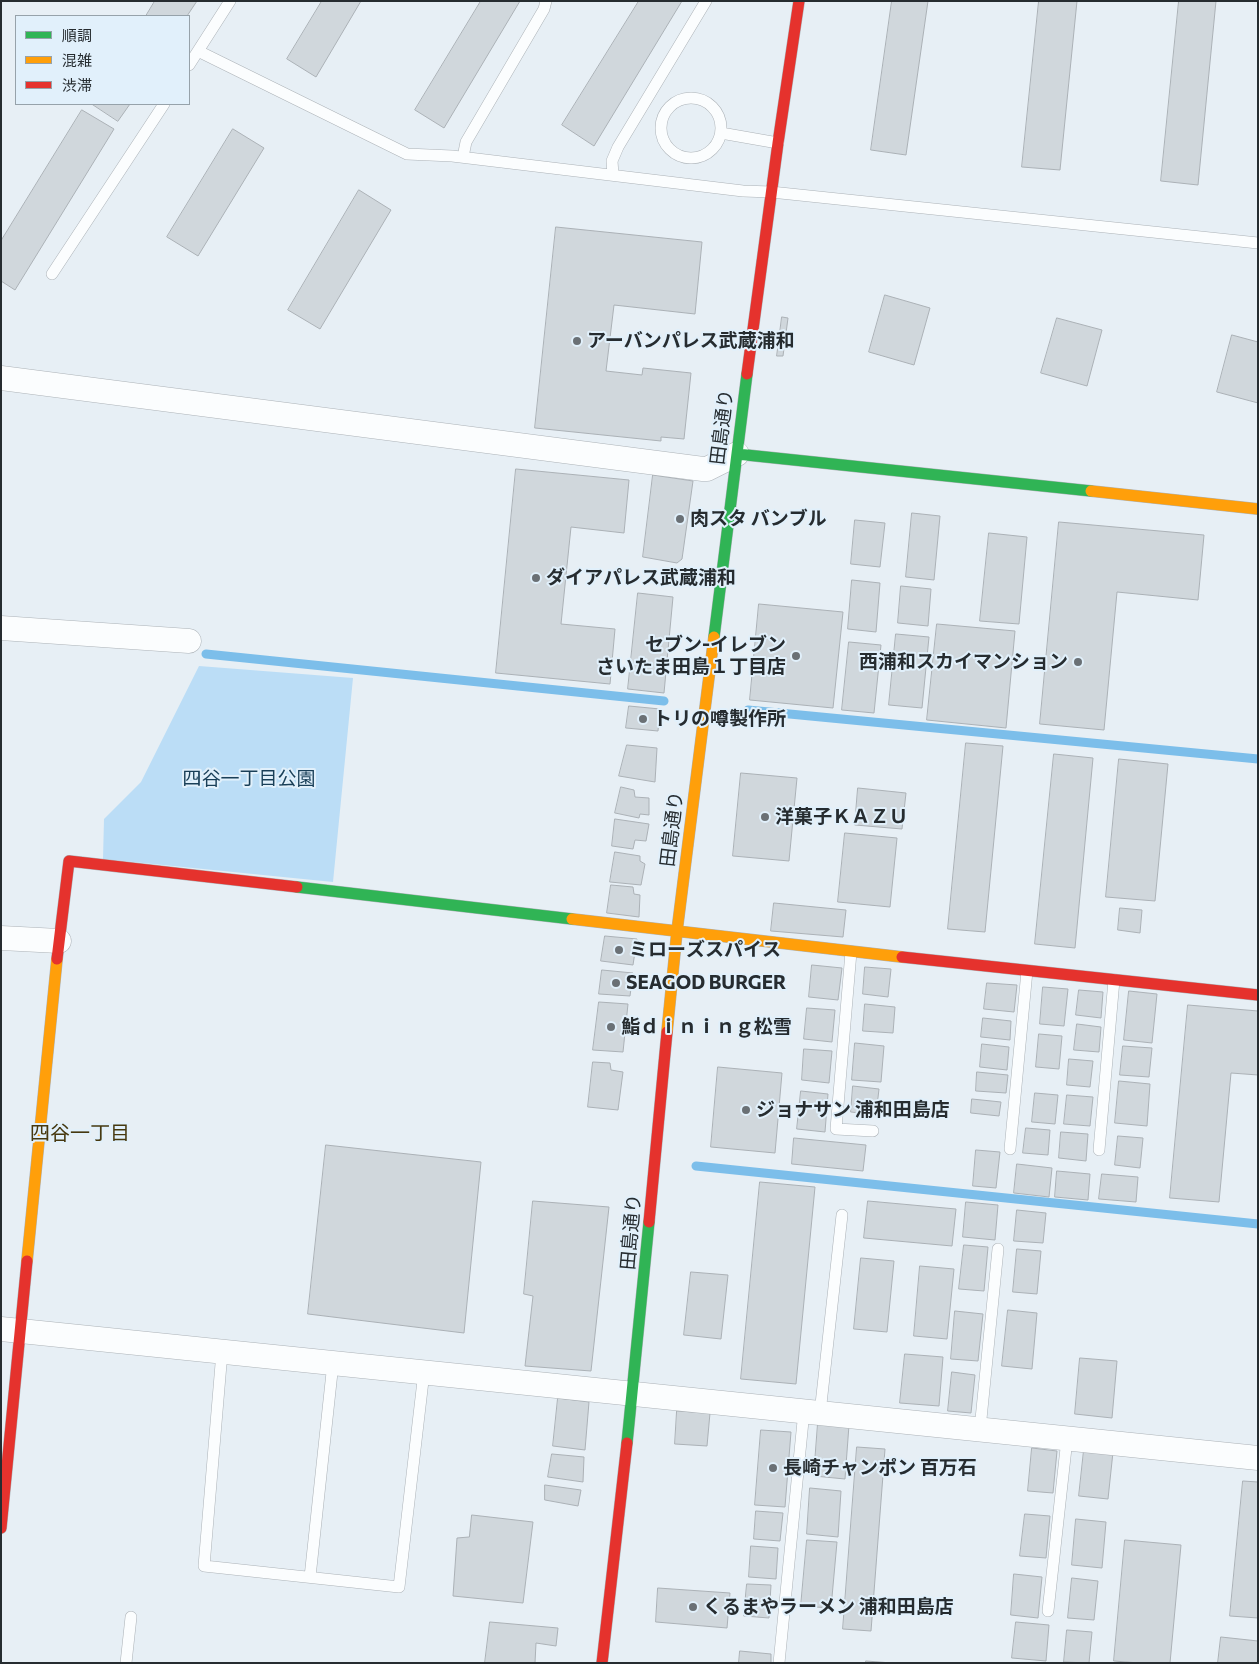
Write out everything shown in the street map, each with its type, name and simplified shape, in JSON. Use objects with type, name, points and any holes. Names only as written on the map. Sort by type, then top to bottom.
[{"type":"street","name":"田島通り","points":[[602,1663],[633,1394],[677,931],[771,192],[799,1]]},
{"type":"street","points":[[1,378],[703,469],[707,469],[737,454],[1258,509]]},
{"type":"street","points":[[1,628],[189,641]]},
{"type":"street","points":[[1,1528],[11,1330],[69,860],[851,952],[1258,995]]},
{"type":"street","points":[[1,938],[59,941]]},
{"type":"street","points":[[11,1330],[1258,1458]]},
{"type":"lane","points":[[190,63],[230,1]]},
{"type":"lane","points":[[463,158],[466,142],[544,9],[546,1]]},
{"type":"lane","points":[[613,175],[612,161],[618,147],[706,1]]},
{"type":"lane","points":[[198,51],[406,154],[463,158],[743,191],[771,192],[1258,243]]},
{"type":"lane","points":[[690,98],[698,99],[711,106],[719,118],[721,133],[714,147],[708,152],[693,158],[685,157],[671,150],[666,144],[662,128],[666,113],[670,107],[690,98]]},
{"type":"lane","points":[[52,274],[163,105]]},
{"type":"lane","points":[[721,133],[778,143]]},
{"type":"lane","points":[[851,952],[836,1129],[873,1131]]},
{"type":"lane","points":[[1010,1149],[1028,971]]},
{"type":"lane","points":[[1099,1150],[1114,980]]},
{"type":"lane","points":[[779,1663],[812,1412],[842,1215]]},
{"type":"lane","points":[[980,1429],[998,1249]]},
{"type":"lane","points":[[222,1352],[204,1566],[399,1588],[424,1372]]},
{"type":"lane","points":[[310,1577],[333,1363]]},
{"type":"lane","points":[[1048,1611],[1067,1438]]},
{"type":"lane","points":[[126,1663],[131,1617]]},
{"type":"green space","name":"四谷一丁目公園","points":[[199,666],[353,678],[333,882],[103,859],[104,819],[141,782]]},
{"type":"building","points":[[155,1],[197,1],[188,15],[147,15]]},
{"type":"building","points":[[322,1],[361,1],[316,77],[287,59]]},
{"type":"building","points":[[481,1],[520,1],[444,128],[415,110]]},
{"type":"building","points":[[639,1],[682,1],[594,146],[562,125]]},
{"type":"building","points":[[892,1],[928,1],[906,155],[871,150]]},
{"type":"building","points":[[1039,1],[1077,1],[1060,170],[1022,167]]},
{"type":"building","points":[[1179,1],[1216,1],[1198,185],[1161,181]]},
{"type":"building","points":[[94,105],[129,105],[118,121]]},
{"type":"building","points":[[82,110],[114,129],[15,290],[1,281],[1,241]]},
{"type":"building","points":[[233,129],[264,148],[198,256],[167,237]]},
{"type":"building","points":[[359,190],[391,210],[320,329],[288,310]]},
{"type":"building","name":"アーバンパレス武蔵浦和","points":[[556,227],[702,242],[695,314],[614,305],[606,371],[642,375],[643,368],[691,373],[684,439],[661,437],[661,441],[535,428]]},
{"type":"building","points":[[885,295],[930,308],[914,365],[869,352]]},
{"type":"building","points":[[782,317],[788,318],[783,356],[777,356]]},
{"type":"building","points":[[1057,318],[1102,330],[1087,386],[1041,373]]},
{"type":"building","points":[[1232,335],[1258,342],[1258,403],[1217,392]]},
{"type":"building","name":"ダイアパレス武蔵浦和","points":[[516,469],[629,480],[624,533],[571,527],[561,624],[615,629],[610,684],[496,673]]},
{"type":"building","points":[[653,475],[693,481],[682,559],[677,563],[643,557]]},
{"type":"building","points":[[912,513],[940,516],[934,580],[906,577]]},
{"type":"building","points":[[855,520],[885,523],[880,567],[851,564]]},
{"type":"building","name":"西浦和スカイマンション","points":[[1059,522],[1204,535],[1198,600],[1117,592],[1104,730],[1040,724]]},
{"type":"building","points":[[989,533],[1027,537],[1019,624],[980,621]]},
{"type":"building","points":[[852,580],[880,583],[876,632],[848,629]]},
{"type":"building","points":[[901,586],[931,589],[928,626],[898,623]]},
{"type":"building","points":[[638,593],[673,597],[664,693],[628,689]]},
{"type":"building","name":"セブン-イレブン さいたま田島１丁目店","points":[[759,604],[843,612],[833,708],[750,700]]},
{"type":"building","points":[[937,624],[1015,631],[1006,728],[927,720]]},
{"type":"building","points":[[896,634],[929,637],[922,708],[889,705]]},
{"type":"building","points":[[849,642],[881,645],[874,713],[842,710]]},
{"type":"building","name":"トリの噂製作所","points":[[629,706],[660,709],[658,731],[626,728]]},
{"type":"building","points":[[966,743],[1003,746],[985,932],[948,929]]},
{"type":"building","points":[[627,745],[657,748],[655,782],[619,776]]},
{"type":"building","points":[[1054,754],[1093,758],[1075,948],[1035,944]]},
{"type":"building","points":[[1119,759],[1168,764],[1155,901],[1106,897]]},
{"type":"building","name":"洋菓子ＫＡＺＵ","points":[[741,773],[797,778],[789,861],[733,856]]},
{"type":"building","points":[[621,787],[634,790],[635,797],[649,798],[649,815],[640,814],[639,818],[615,813]]},
{"type":"building","points":[[858,788],[906,793],[902,829],[855,825]]},
{"type":"building","points":[[615,819],[649,824],[646,841],[635,840],[633,849],[612,846]]},
{"type":"building","points":[[845,833],[897,838],[890,907],[838,902]]},
{"type":"building","points":[[615,852],[640,856],[640,861],[645,864],[641,885],[610,882]]},
{"type":"building","points":[[611,885],[633,887],[634,894],[640,895],[639,917],[607,913]]},
{"type":"building","points":[[774,903],[846,910],[843,937],[771,931]]},
{"type":"building","points":[[1120,908],[1142,910],[1140,933],[1118,930]]},
{"type":"building","name":"ミローズスパイス","points":[[605,936],[637,939],[633,965],[601,961]]},
{"type":"building","points":[[812,965],[842,968],[838,1000],[809,997]]},
{"type":"building","points":[[865,967],[891,969],[888,997],[863,994]]},
{"type":"building","name":"SEAGOD BURGER","points":[[602,970],[633,973],[630,996],[599,994]]},
{"type":"building","points":[[987,983],[1017,985],[1014,1012],[984,1009]]},
{"type":"building","points":[[1043,987],[1068,989],[1064,1026],[1040,1024]]},
{"type":"building","points":[[1079,990],[1103,992],[1101,1018],[1076,1015]]},
{"type":"building","points":[[1129,991],[1157,994],[1152,1043],[1124,1040]]},
{"type":"building","name":"鮨ｄｉｎｉｎｇ松雪","points":[[599,1002],[628,1004],[623,1052],[593,1050]]},
{"type":"building","points":[[865,1004],[895,1007],[893,1033],[863,1031]]},
{"type":"building","points":[[1188,1005],[1258,1011],[1258,1075],[1231,1073],[1219,1202],[1170,1198]]},
{"type":"building","points":[[807,1008],[835,1010],[832,1042],[804,1039]]},
{"type":"building","points":[[983,1018],[1011,1021],[1010,1040],[981,1037]]},
{"type":"building","points":[[1077,1024],[1101,1027],[1099,1052],[1074,1050]]},
{"type":"building","points":[[1039,1034],[1062,1036],[1059,1069],[1036,1067]]},
{"type":"building","points":[[855,1043],[884,1046],[881,1082],[852,1080]]},
{"type":"building","points":[[982,1044],[1009,1047],[1007,1070],[980,1067]]},
{"type":"building","points":[[1123,1046],[1152,1048],[1149,1077],[1120,1075]]},
{"type":"building","points":[[804,1049],[832,1051],[829,1083],[802,1080]]},
{"type":"building","points":[[1069,1059],[1093,1061],[1090,1087],[1067,1085]]},
{"type":"building","points":[[593,1062],[610,1063],[611,1070],[623,1072],[618,1110],[588,1107]]},
{"type":"building","name":"ジョナサン 浦和田島店","points":[[718,1067],[782,1073],[775,1153],[711,1147]]},
{"type":"building","points":[[977,1072],[1008,1075],[1006,1093],[976,1091]]},
{"type":"building","points":[[1119,1081],[1150,1084],[1147,1126],[1115,1123]]},
{"type":"building","points":[[853,1086],[879,1089],[876,1115],[851,1112]]},
{"type":"building","points":[[801,1091],[828,1094],[825,1132],[797,1129]]},
{"type":"building","points":[[1035,1093],[1058,1095],[1055,1124],[1032,1122]]},
{"type":"building","points":[[1067,1095],[1093,1097],[1090,1126],[1064,1124]]},
{"type":"building","points":[[972,1099],[1001,1102],[999,1116],[971,1113]]},
{"type":"building","points":[[1026,1128],[1050,1130],[1048,1155],[1023,1153]]},
{"type":"building","points":[[1061,1132],[1088,1134],[1086,1161],[1059,1158]]},
{"type":"building","points":[[1118,1136],[1143,1138],[1140,1168],[1115,1165]]},
{"type":"building","points":[[794,1138],[866,1145],[863,1171],[792,1164]]},
{"type":"building","points":[[326,1145],[481,1162],[464,1333],[308,1314]]},
{"type":"building","points":[[976,1150],[1000,1152],[996,1188],[973,1186]]},
{"type":"building","points":[[1017,1164],[1052,1168],[1049,1197],[1014,1193]]},
{"type":"building","points":[[1057,1171],[1090,1174],[1088,1200],[1055,1197]]},
{"type":"building","points":[[1102,1174],[1138,1177],[1136,1202],[1099,1199]]},
{"type":"building","points":[[760,1182],[815,1187],[796,1384],[741,1379]]},
{"type":"building","points":[[533,1201],[609,1207],[591,1371],[525,1366],[533,1296],[524,1294]]},
{"type":"building","points":[[868,1201],[956,1209],[952,1246],[864,1238]]},
{"type":"building","points":[[966,1202],[998,1205],[995,1240],[963,1237]]},
{"type":"building","points":[[1017,1210],[1046,1213],[1043,1243],[1014,1241]]},
{"type":"building","points":[[964,1245],[988,1247],[984,1291],[959,1289]]},
{"type":"building","points":[[1017,1249],[1041,1251],[1037,1294],[1013,1292]]},
{"type":"building","points":[[861,1258],[894,1261],[887,1332],[854,1329]]},
{"type":"building","points":[[920,1266],[954,1269],[947,1339],[914,1336]]},
{"type":"building","points":[[691,1272],[728,1275],[721,1339],[684,1335]]},
{"type":"building","points":[[1008,1310],[1037,1313],[1032,1369],[1002,1366]]},
{"type":"building","points":[[955,1311],[983,1314],[978,1361],[951,1359]]},
{"type":"building","points":[[905,1354],[943,1357],[939,1406],[900,1403]]},
{"type":"building","points":[[1080,1358],[1117,1361],[1112,1418],[1075,1414]]},
{"type":"building","points":[[952,1372],[975,1375],[971,1413],[948,1411]]},
{"type":"building","points":[[558,1398],[589,1402],[585,1450],[553,1446]]},
{"type":"building","points":[[677,1411],[710,1413],[707,1446],[675,1444]]},
{"type":"building","points":[[818,1423],[849,1425],[845,1479],[814,1476]]},
{"type":"building","name":"長崎チャンポン 百万石","points":[[761,1430],[791,1432],[785,1507],[755,1505]]},
{"type":"building","points":[[857,1447],[885,1449],[871,1631],[843,1629]]},
{"type":"building","points":[[1032,1448],[1057,1451],[1053,1493],[1028,1491]]},
{"type":"building","points":[[1084,1450],[1113,1452],[1108,1499],[1079,1496]]},
{"type":"building","points":[[552,1454],[584,1457],[583,1482],[548,1477]]},
{"type":"building","points":[[1243,1481],[1258,1482],[1258,1618],[1230,1616]]},
{"type":"building","points":[[545,1485],[581,1490],[578,1506],[545,1500]]},
{"type":"building","points":[[810,1488],[841,1491],[838,1537],[807,1534]]},
{"type":"building","points":[[756,1511],[783,1513],[780,1541],[754,1539]]},
{"type":"building","points":[[1025,1514],[1050,1516],[1046,1558],[1020,1556]]},
{"type":"building","points":[[472,1515],[533,1522],[523,1603],[453,1596],[457,1538],[469,1537]]},
{"type":"building","points":[[1076,1519],[1106,1522],[1102,1568],[1072,1565]]},
{"type":"building","points":[[807,1540],[837,1542],[831,1608],[801,1606]]},
{"type":"building","points":[[1125,1540],[1181,1545],[1170,1663],[1114,1661]]},
{"type":"building","points":[[751,1546],[778,1548],[776,1579],[749,1577]]},
{"type":"building","points":[[1014,1574],[1042,1577],[1038,1618],[1011,1615]]},
{"type":"building","points":[[1072,1578],[1098,1581],[1094,1620],[1068,1618]]},
{"type":"building","points":[[747,1584],[771,1585],[769,1618],[744,1616]]},
{"type":"building","name":"くるまやラーメン 浦和田島店","points":[[658,1588],[730,1593],[727,1628],[656,1622]]},
{"type":"building","points":[[490,1622],[558,1628],[556,1646],[536,1643],[535,1663],[485,1663]]},
{"type":"building","points":[[1016,1622],[1049,1625],[1046,1661],[1012,1658]]},
{"type":"building","points":[[1067,1630],[1092,1632],[1089,1663],[1064,1662]]},
{"type":"building","points":[[1221,1637],[1258,1641],[1258,1663],[1218,1663]]},
{"type":"building","points":[[740,1651],[771,1654],[771,1663],[739,1663]]},
{"type":"building","points":[[866,1661],[892,1663],[866,1663]]},
{"type":"waterway","points":[[206,654],[664,701]]},
{"type":"waterway","points":[[748,710],[1258,759]]},
{"type":"waterway","points":[[696,1166],[1258,1224]]},
{"type":"traffic: fast","points":[[714,637],[747,374]]},
{"type":"traffic: fast","points":[[737,454],[1091,491]]},
{"type":"traffic: fast","points":[[297,887],[572,919]]},
{"type":"traffic: fast","points":[[627,1443],[649,1222]]},
{"type":"traffic: slow","points":[[1091,491],[1258,509]]},
{"type":"traffic: slow","points":[[667,1032],[677,931],[714,637]]},
{"type":"traffic: slow","points":[[572,919],[902,957]]},
{"type":"traffic: slow","points":[[27,1261],[57,959]]},
{"type":"traffic: jam","points":[[747,374],[799,1]]},
{"type":"traffic: jam","points":[[57,959],[69,861],[297,887]]},
{"type":"traffic: jam","points":[[902,957],[1258,995]]},
{"type":"traffic: jam","points":[[649,1222],[667,1032]]},
{"type":"traffic: jam","points":[[1,1528],[27,1261]]},
{"type":"traffic: jam","points":[[602,1663],[627,1443]]},
{"type":"place","name":"アーバンパレス武蔵浦和","points":[[577,341]]},
{"type":"place","name":"肉スタ バンブル","points":[[680,519]]},
{"type":"place","name":"ダイアパレス武蔵浦和","points":[[536,578]]},
{"type":"place","name":"セブン-イレブン さいたま田島１丁目店","points":[[796,656]]},
{"type":"place","name":"西浦和スカイマンション","points":[[1078,662]]},
{"type":"place","name":"トリの噂製作所","points":[[643,719]]},
{"type":"place","name":"洋菓子ＫＡＺＵ","points":[[765,817]]},
{"type":"place","name":"ミローズスパイス","points":[[619,950]]},
{"type":"place","name":"SEAGOD BURGER","points":[[616,983]]},
{"type":"place","name":"鮨ｄｉｎｉｎｇ松雪","points":[[611,1027]]},
{"type":"place","name":"ジョナサン 浦和田島店","points":[[746,1110]]},
{"type":"place","name":"長崎チャンポン 百万石","points":[[773,1468]]},
{"type":"place","name":"くるまやラーメン 浦和田島店","points":[[693,1607]]},
{"type":"district","name":"四谷一丁目","points":[[80,1133]]}]
